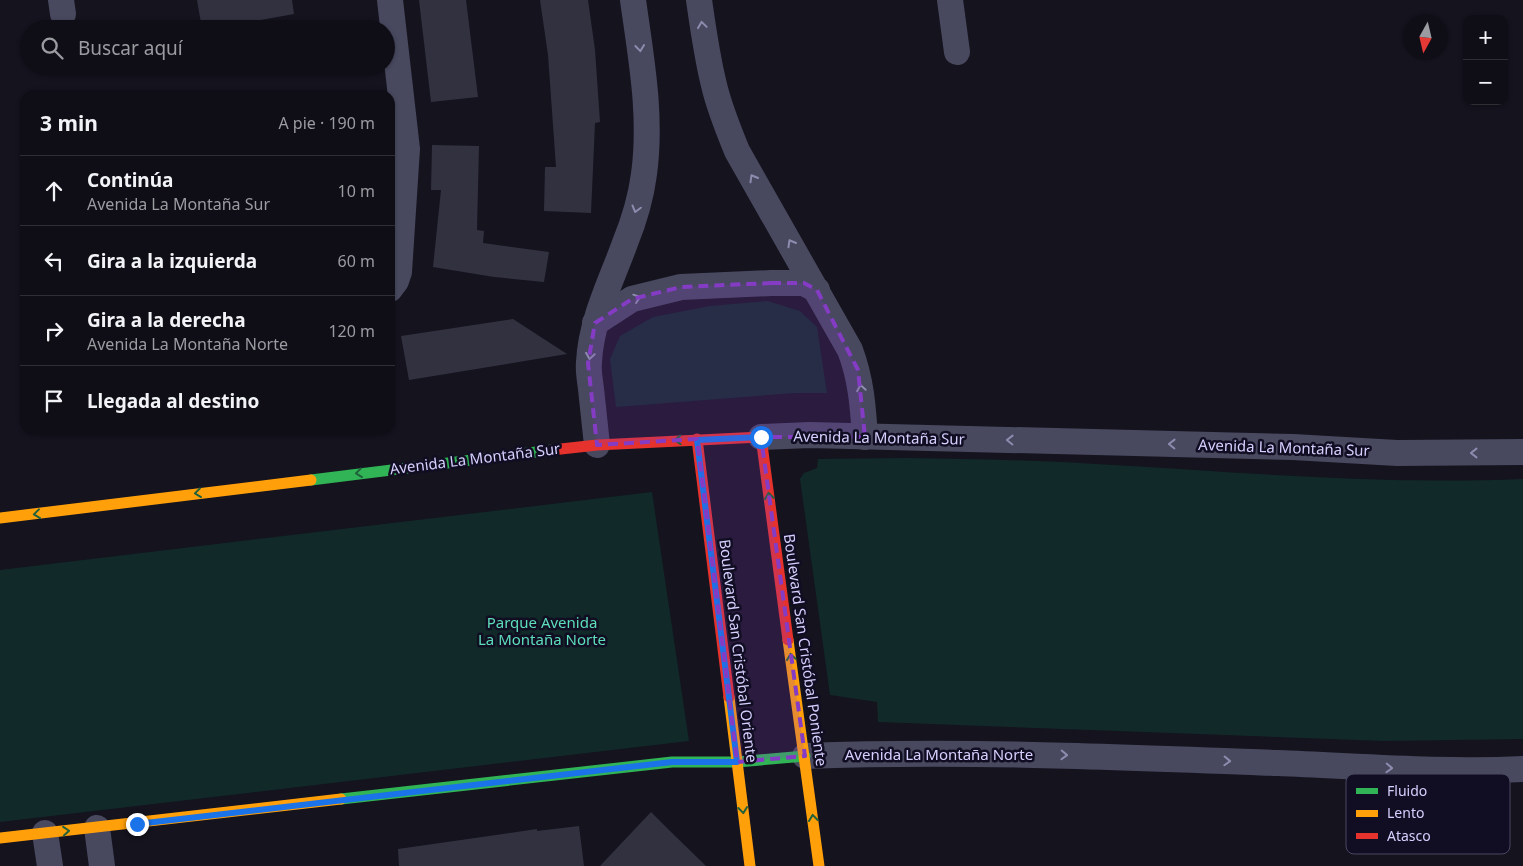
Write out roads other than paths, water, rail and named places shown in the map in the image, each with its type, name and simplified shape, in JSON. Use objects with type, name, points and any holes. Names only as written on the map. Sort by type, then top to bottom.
[{"type":"street","points":[[390,0],[390,20]]},
{"type":"street","points":[[597,445],[588,363],[595,323],[605,292],[626,243],[644,175],[647,114],[634,0]]},
{"type":"street","points":[[699,0],[706,50],[714,86],[725,120],[737,151],[850,350],[858,370],[863,402],[865,437]]},
{"type":"street","points":[[950,0],[957,52]]},
{"type":"street","points":[[395,66],[407,149],[399,272],[395,282]]},
{"type":"street","points":[[595,323],[632,299],[681,287],[804,283],[817,290]]},
{"type":"street","name":"Avenida La Montaña Sur","points":[[0,518],[597,445],[761,437],[810,435],[1273,447],[1397,453],[1523,452]]},
{"type":"street","name":"Boulevard San Cristóbal Poniente","points":[[761,437],[806,756],[819,866]]},
{"type":"street","name":"Boulevard San Cristóbal Oriente","points":[[697,440],[750,866]]},
{"type":"street","name":"Avenida La Montaña Norte","points":[[0,838],[672,762],[737,762],[806,756],[939,753],[1057,755],[1399,768],[1523,769]]},
{"type":"street","points":[[97,828],[102,866]]},
{"type":"street","points":[[45,833],[50,866]]},
{"type":"park label","name":"Parque Avenida La Montaña Norte","points":[[542,632]]}]
